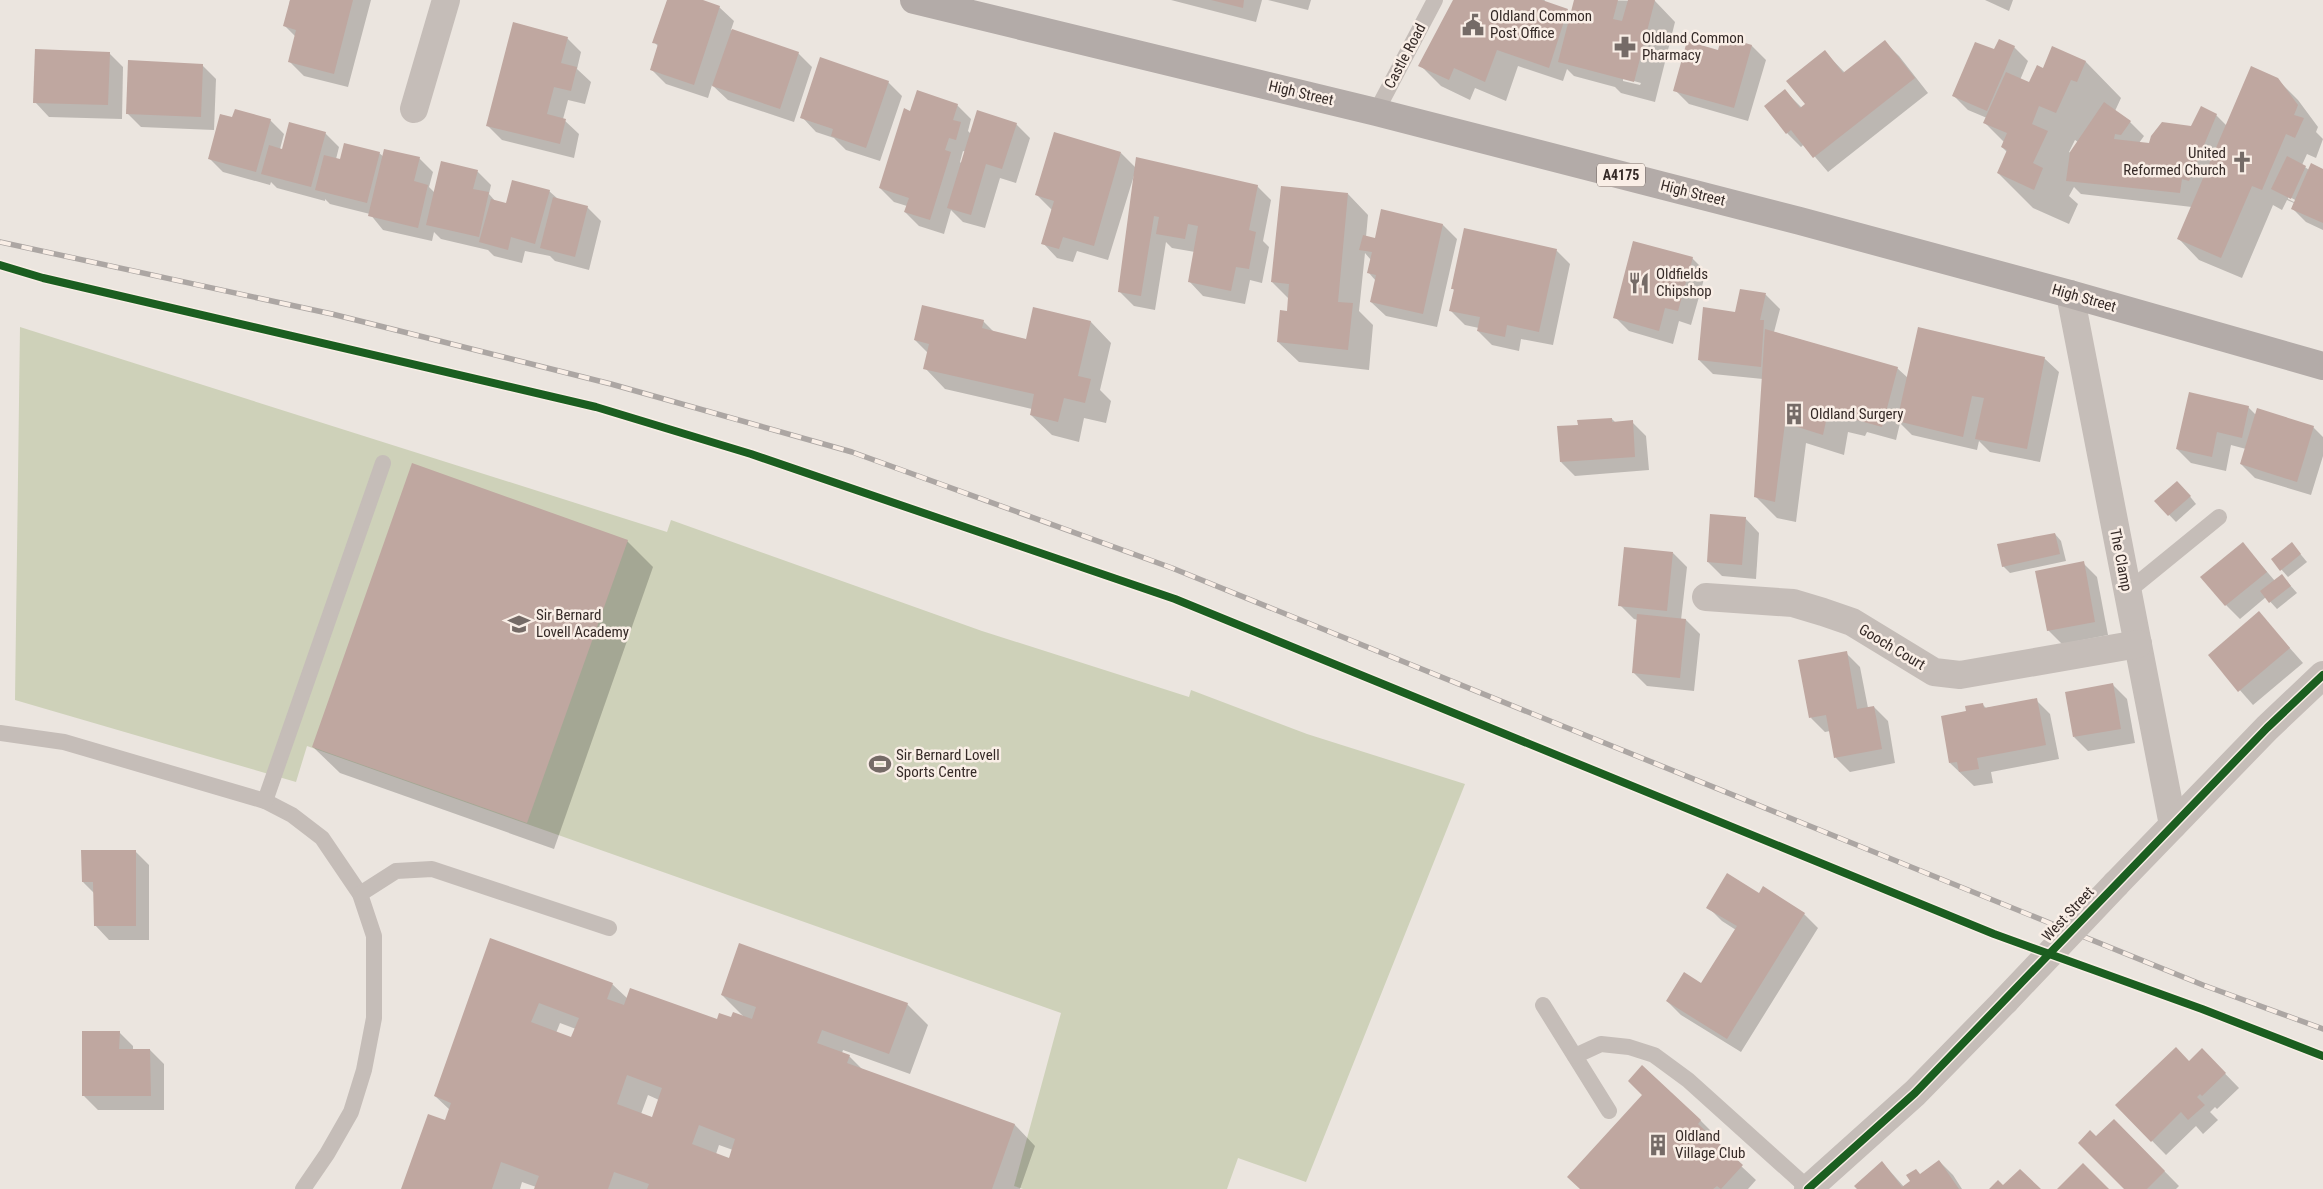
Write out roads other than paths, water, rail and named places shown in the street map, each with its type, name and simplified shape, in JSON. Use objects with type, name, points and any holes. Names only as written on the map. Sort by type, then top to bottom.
[{"type":"main road","name":"High Street","points":[[914,0],[1376,112],[1800,221],[2070,294],[2323,366]]},
{"type":"street","points":[[414,109],[446,0]]},
{"type":"street","name":"The Clamp","points":[[2070,294],[2173,825]]},
{"type":"street","name":"Gooch Court","points":[[1706,597],[1793,604],[1824,612],[1852,622],[1934,672],[1960,675],[2138,644]]},
{"type":"street","name":"West Street","points":[[1809,1189],[1915,1093],[2267,728],[2323,675]]},
{"type":"lane","name":"Castle Road","points":[[1376,112],[1435,0]]},
{"type":"lane","points":[[265,801],[382,463]]},
{"type":"lane","points":[[2127,592],[2219,517]]},
{"type":"lane","points":[[0,733],[64,742],[265,801],[292,815],[322,838],[360,894],[374,936],[374,1018],[364,1070],[351,1112],[304,1189]]},
{"type":"lane","points":[[360,894],[396,871],[432,869],[609,928]]},
{"type":"lane","points":[[1543,1005],[1609,1111]]},
{"type":"lane","points":[[1574,1056],[1602,1044],[1630,1046],[1654,1056],[1688,1080],[1809,1189]]},
{"type":"railway","points":[[0,242],[332,314],[611,384],[852,452],[1172,568],[2203,985],[2323,1029]]},
{"type":"place","name":"Oldland Common Post Office","points":[[1473,25]]},
{"type":"place","name":"Oldland Common Pharmacy","points":[[1625,47]]},
{"type":"place","name":"United Reformed Church","points":[[2242,162]]},
{"type":"place","name":"Oldfields Chipshop","points":[[1639,283]]},
{"type":"place","name":"Oldland Surgery","points":[[1794,414]]},
{"type":"place","name":"Sir Bernard Lovell Academy","points":[[519,624]]},
{"type":"place","name":"Sir Bernard Lovell Sports Centre","points":[[880,764]]},
{"type":"place","name":"Oldland Village Club","points":[[1658,1145]]}]
